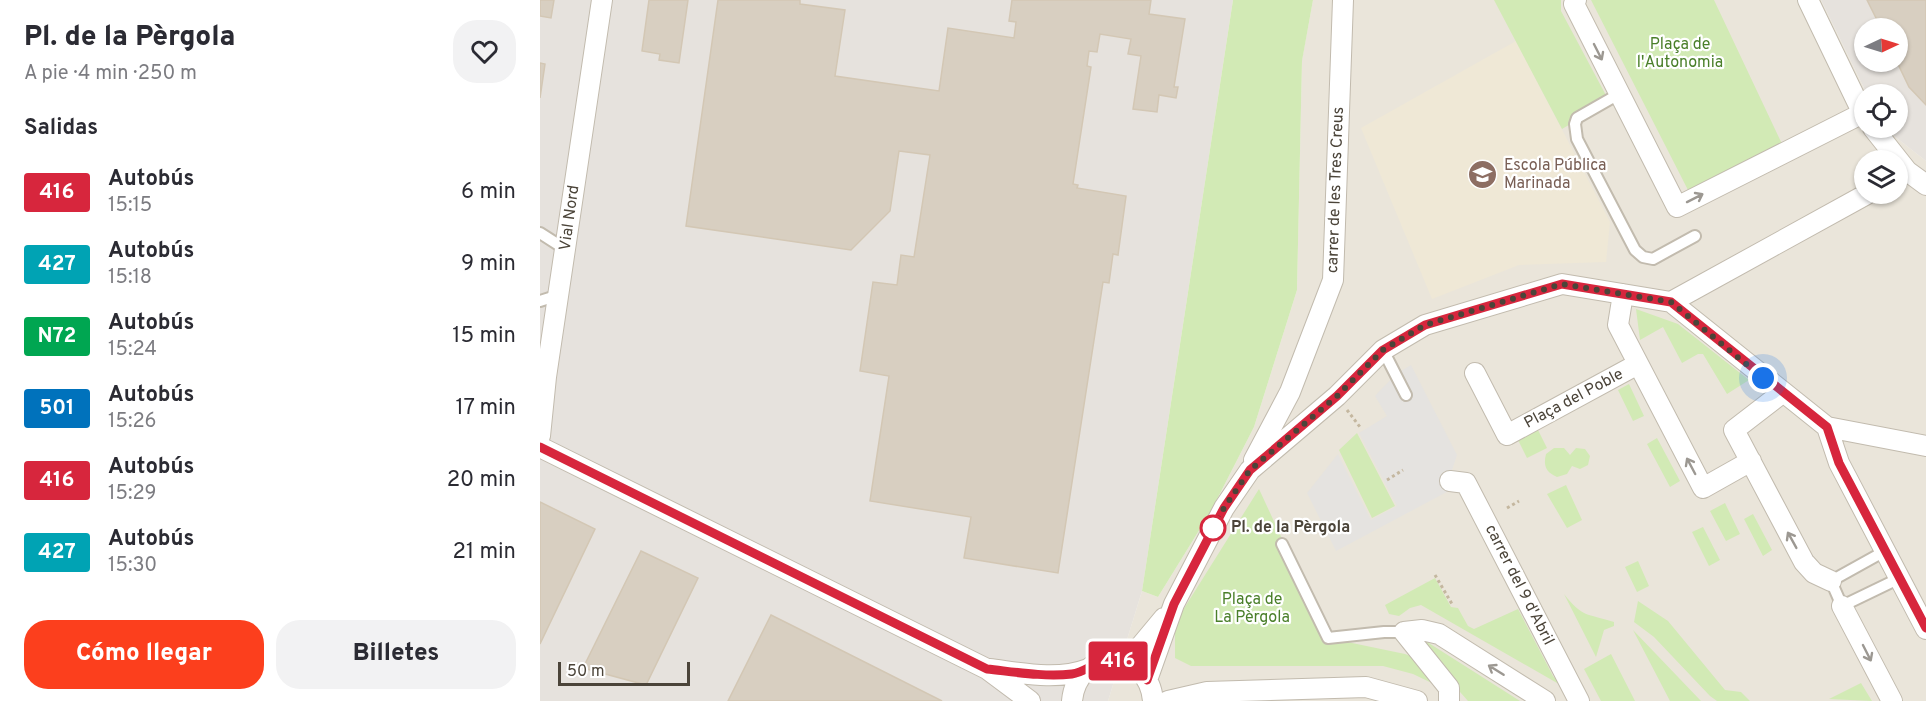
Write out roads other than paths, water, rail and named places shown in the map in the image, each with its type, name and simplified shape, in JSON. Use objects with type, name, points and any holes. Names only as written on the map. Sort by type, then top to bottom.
[{"type":"street","name":"Vial Nord","points":[[540,436],[546,377],[549,298],[566,249],[602,0]]},
{"type":"street","name":"carrer de les Tres Creus","points":[[1250,470],[1290,392],[1333,280],[1343,0]]},
{"type":"street","points":[[1576,0],[1574,4],[1677,207],[1854,125]]},
{"type":"street","points":[[1808,0],[1854,93]]},
{"type":"street","points":[[1908,177],[1926,185]]},
{"type":"street","points":[[1671,302],[1854,202]]},
{"type":"street","points":[[1150,688],[1174,604],[1224,508],[1250,470],[1337,396],[1383,350],[1425,325],[1562,284],[1671,302],[1827,427],[1926,446]]},
{"type":"street","name":"Plaça del Poble","points":[[1623,294],[1618,325],[1703,488],[1751,461]]},
{"type":"street","name":"Plaça del Poble","points":[[1475,373],[1508,435],[1638,364]]},
{"type":"street","points":[[1782,393],[1734,430],[1804,562],[1814,573],[1831,581]]},
{"type":"street","points":[[1827,427],[1839,463],[1926,628]]},
{"type":"street","points":[[540,447],[987,669],[1030,701]]},
{"type":"street","name":"carrer del 9 d'Abril","points":[[1450,481],[1466,483],[1579,701]]},
{"type":"street","points":[[1116,660],[1138,648],[1174,604]]},
{"type":"street","points":[[1842,606],[1892,701]]},
{"type":"street","points":[[1404,632],[1422,630],[1439,634],[1545,701]]},
{"type":"street","points":[[1404,632],[1449,688],[1449,701]]},
{"type":"street","points":[[987,669],[1041,675],[1074,674],[1106,661],[1116,660],[1137,669],[1150,688]]},
{"type":"street","points":[[1072,701],[1077,682],[1088,669]]},
{"type":"street","points":[[1150,688],[1207,692],[1366,687],[1417,701]]},
{"type":"street","points":[[1168,701],[1207,692]]},
{"type":"lane","points":[[1619,94],[1577,118],[1575,124],[1577,139],[1635,250],[1643,257],[1653,259],[1695,236]]},
{"type":"lane","points":[[540,233],[566,249]]},
{"type":"lane","points":[[1383,350],[1406,395]]},
{"type":"lane","points":[[1282,544],[1328,638],[1404,632]]},
{"type":"lane","points":[[1885,551],[1831,581],[1842,606],[1900,578]]},
{"type":"place","name":"Escola Pública Marinada","points":[[1483,175]]},
{"type":"place","name":"Pl. de la Pèrgola","points":[[1213,528]]},
{"type":"park label","name":"Plaça de l'Autonomia","points":[[1680,54]]},
{"type":"park label","name":"Plaça de La Pèrgola","points":[[1252,609]]}]
